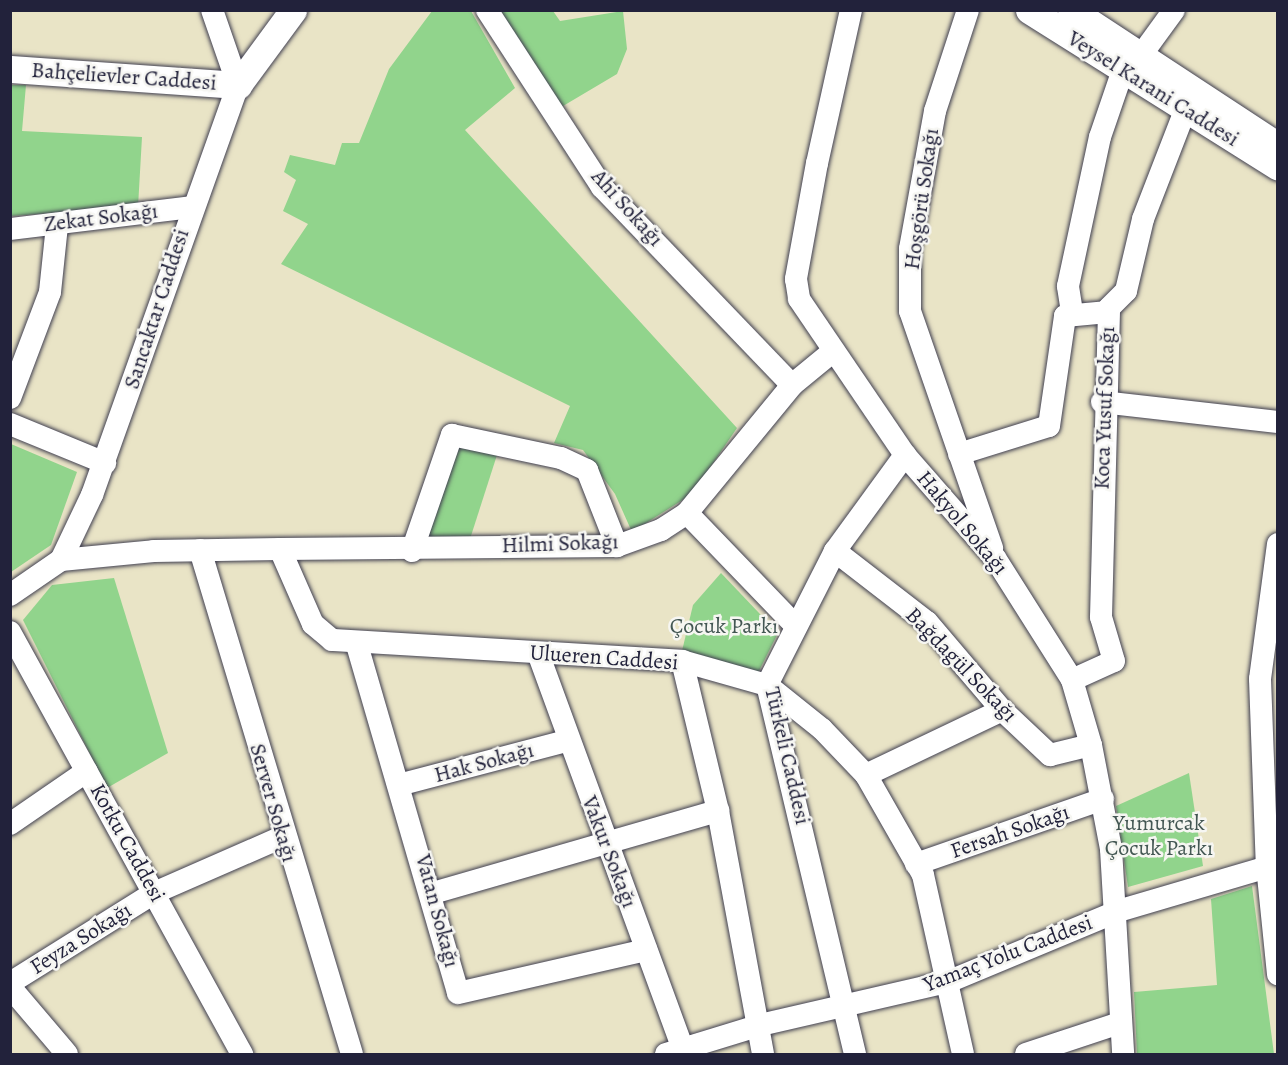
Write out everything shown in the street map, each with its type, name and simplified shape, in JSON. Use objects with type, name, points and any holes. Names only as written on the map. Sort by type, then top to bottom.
[{"type":"main road","name":"Sancaktar Caddesi","points":[[238,85],[293,10]]},
{"type":"main road","name":"Veysel Karani Caddesi","points":[[1029,10],[1132,62]]},
{"type":"main road","name":"Veysel Karani Caddesi","points":[[1071,10],[1132,62],[1189,100],[1278,167]]},
{"type":"main road","name":"Bahçelievler Caddesi","points":[[10,69],[238,85]]},
{"type":"main road","name":"Veysel Karani Caddesi","points":[[1189,100],[1278,145]]},
{"type":"street","points":[[212,10],[238,85]]},
{"type":"street","name":"Ahi Sokağı","points":[[487,10],[602,187],[792,385]]},
{"type":"street","name":"Hakyol Sokağı","points":[[851,10],[796,279],[799,299],[832,352],[905,455],[995,558],[1072,680],[1092,745],[1103,799],[1119,911],[1120,1023],[1123,1054]]},
{"type":"street","name":"Hoşgörü Sokağı","points":[[968,10],[935,111],[910,249],[910,311],[995,558]]},
{"type":"street","points":[[1072,312],[1068,286],[1100,137],[1132,62],[1174,10]]},
{"type":"street","name":"Sancaktar Caddesi","points":[[61,560],[105,463],[191,207],[238,85]]},
{"type":"street","name":"Koca Yusuf Sokağı","points":[[1072,680],[1114,661],[1101,617],[1102,402],[1108,312],[1126,291],[1143,219],[1189,100]]},
{"type":"street","name":"Zekat Sokağı","points":[[10,229],[191,207]]},
{"type":"street","points":[[10,398],[50,292],[57,225]]},
{"type":"street","points":[[959,454],[1049,426],[1064,321],[1072,312],[1108,312]]},
{"type":"street","name":"Hilmi Sokağı","points":[[280,549],[412,551],[617,546],[661,530],[687,513],[792,385],[832,352]]},
{"type":"street","points":[[1102,402],[1278,422]]},
{"type":"street","points":[[10,424],[105,463]]},
{"type":"street","points":[[412,551],[452,435],[561,458],[587,470],[617,546]]},
{"type":"street","name":"Türkeli Caddesi","points":[[855,1054],[767,685],[795,624],[835,551],[905,455]]},
{"type":"street","points":[[687,513],[795,624]]},
{"type":"street","points":[[1278,544],[1260,679],[1278,974]]},
{"type":"street","points":[[10,595],[61,560],[200,550],[280,549]]},
{"type":"street","name":"Ulueren Caddesi","points":[[280,549],[313,624],[332,640],[357,645],[682,661],[767,685],[822,729],[866,776],[916,864],[950,981],[963,1054]]},
{"type":"street","name":"Server Sokağı","points":[[200,550],[282,837],[352,1054]]},
{"type":"street","name":"Bağdagül Sokağı","points":[[835,551],[927,622],[1002,710],[1050,755],[1092,745]]},
{"type":"street","name":"Kotku Caddesi","points":[[10,632],[242,1054]]},
{"type":"street","name":"Vatan Sokağı","points":[[357,645],[402,784],[458,993],[646,950]]},
{"type":"street","name":"Vakur Sokağı","points":[[538,653],[566,741],[646,950],[675,1052]]},
{"type":"street","points":[[682,661],[718,811],[760,1025],[763,1054]]},
{"type":"street","points":[[866,776],[1002,710]]},
{"type":"street","name":"Hak Sokağı","points":[[402,784],[566,741]]},
{"type":"street","points":[[10,824],[87,771]]},
{"type":"street","name":"Fersah Sokağı","points":[[916,864],[1103,799]]},
{"type":"street","points":[[433,893],[607,845],[718,811]]},
{"type":"street","name":"Feyza Sokağı","points":[[10,985],[154,893],[282,837]]},
{"type":"street","name":"Yamaç Yolu Caddesi","points":[[675,1052],[760,1025],[845,1008],[950,981],[1119,911],[1272,865]]},
{"type":"street","points":[[10,985],[67,1054]]},
{"type":"street","points":[[1026,1054],[1120,1023]]},
{"type":"green space","points":[[432,11],[471,11],[515,88],[465,130],[737,428],[692,494],[632,532],[615,494],[583,450],[554,443],[570,406],[281,264],[308,224],[283,211],[296,180],[284,172],[290,155],[335,165],[342,143],[359,143],[389,69]]},
{"type":"green space","points":[[500,11],[553,11],[560,21],[623,11],[627,49],[617,74],[558,109]]},
{"type":"green space","points":[[11,85],[26,85],[22,131],[142,137],[138,207],[11,216]]},
{"type":"green space","points":[[11,444],[77,472],[51,545],[11,572]]},
{"type":"green space","points":[[458,447],[497,455],[470,539],[427,538]]},
{"type":"green space","name":"Çocuk Parkı","points":[[721,573],[778,633],[758,673],[682,651],[693,605]]},
{"type":"green space","points":[[114,578],[168,753],[107,788],[23,620],[52,585]]},
{"type":"green space","name":"Yumurcak Çocuk Parkı","points":[[1189,773],[1203,866],[1128,887],[1116,806]]},
{"type":"green space","points":[[1252,886],[1274,1054],[1137,1054],[1134,992],[1217,985],[1211,899]]}]
